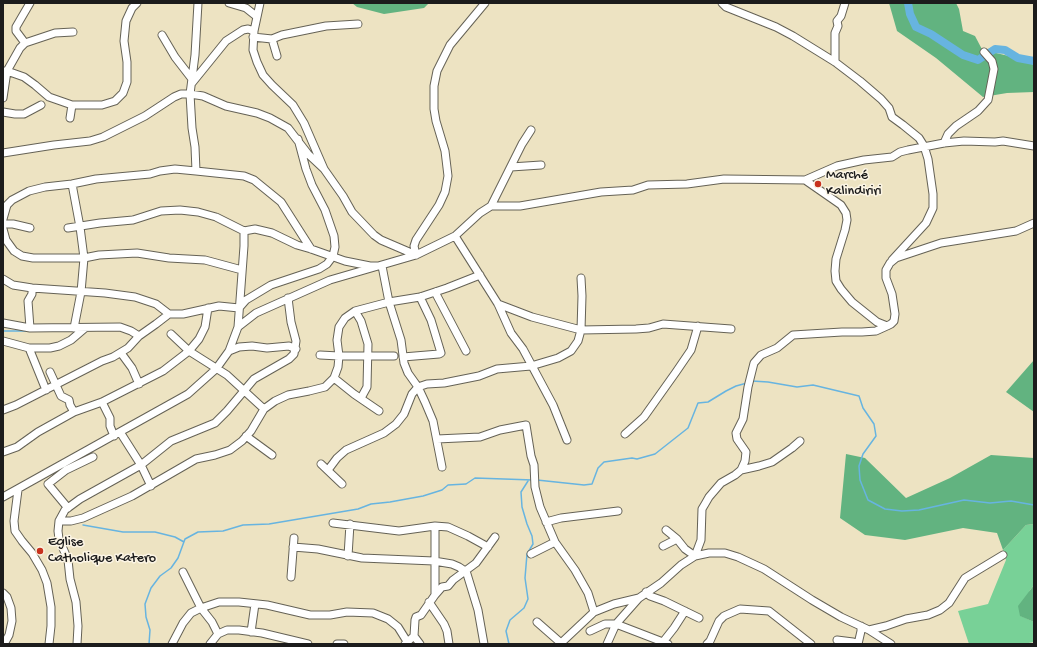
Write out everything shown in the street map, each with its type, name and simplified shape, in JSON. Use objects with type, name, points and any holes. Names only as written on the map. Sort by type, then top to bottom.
[{"type":"street","points":[[25,43],[16,31],[16,27],[30,3]]},
{"type":"street","points":[[5,71],[24,77],[36,85],[49,97],[72,105],[102,105],[115,101],[123,93],[127,82],[127,62],[124,41],[126,21],[132,8],[138,3]]},
{"type":"street","points":[[196,171],[196,147],[192,128],[190,94],[195,54],[198,3]]},
{"type":"street","points":[[229,3],[246,8],[256,16]]},
{"type":"street","points":[[260,3],[256,16],[253,50],[264,75],[293,105],[304,123],[324,169],[352,212],[374,235],[381,240],[416,255]]},
{"type":"street","points":[[416,255],[414,246],[416,240],[439,205],[445,192],[448,176],[445,150],[437,127],[434,109],[434,86],[438,71],[450,44],[485,3]]},
{"type":"street","points":[[695,556],[701,540],[702,509],[709,497],[721,483],[741,470],[745,461],[746,452],[737,439],[736,433],[743,419],[749,378],[754,363],[761,355],[777,348],[794,335],[876,331],[891,324],[894,321],[895,314],[892,294],[886,278],[886,270],[896,255],[926,223],[933,208],[933,194],[928,159],[924,146],[919,138],[892,117],[889,108],[880,99],[860,81],[835,62],[793,36],[726,7],[722,3]]},
{"type":"street","points":[[835,62],[835,33],[838,26],[837,21],[841,16],[845,3]]},
{"type":"street","points":[[191,82],[226,41],[243,30],[248,29],[254,34],[272,39],[287,34],[326,26],[358,24]]},
{"type":"street","points":[[3,98],[5,71],[25,43],[55,33],[73,32]]},
{"type":"street","points":[[162,35],[191,82]]},
{"type":"street","points":[[272,39],[277,56]]},
{"type":"street","points":[[944,143],[948,134],[956,126],[978,111],[988,100],[994,69],[992,61],[984,52]]},
{"type":"street","points":[[3,153],[97,139],[122,129],[181,94],[190,94],[203,96],[226,106],[257,113],[288,128],[298,139],[308,154],[324,169]]},
{"type":"street","points":[[3,112],[24,114],[41,105]]},
{"type":"street","points":[[70,118],[72,105]]},
{"type":"street","points":[[238,327],[256,313],[330,280],[416,255],[455,236],[480,213],[491,206],[522,144],[531,130]]},
{"type":"street","points":[[239,308],[246,300],[271,285],[319,269],[327,264],[333,256],[335,246],[334,236],[325,210],[312,185],[306,169],[298,139]]},
{"type":"street","points":[[491,206],[520,206],[586,194],[633,190],[648,185],[687,184],[724,178],[805,180],[837,166],[864,160],[892,157],[900,152],[944,143],[964,141],[1003,141],[1034,146]]},
{"type":"street","points":[[510,167],[541,165]]},
{"type":"street","points":[[3,219],[7,205],[12,200],[29,191],[45,187],[72,184],[96,179],[150,174],[174,169],[196,171],[244,176],[254,180],[282,202],[311,248]]},
{"type":"street","points":[[805,180],[841,205],[846,213],[847,220],[836,259],[835,271],[836,281],[840,289],[852,302],[876,322],[887,326]]},
{"type":"street","points":[[72,184],[84,258],[81,292],[74,328]]},
{"type":"street","points":[[68,228],[133,220],[161,211],[180,210],[198,212],[210,215],[244,231],[255,229],[264,230],[297,245],[311,248],[357,264],[382,266]]},
{"type":"street","points":[[890,263],[896,258],[935,245],[1016,231],[1034,223]]},
{"type":"street","points":[[3,224],[13,224],[30,228]]},
{"type":"street","points":[[3,229],[6,240],[14,251],[22,256],[33,258],[84,258],[99,255],[137,253],[169,258],[205,260],[242,270]]},
{"type":"street","points":[[68,508],[48,484],[64,468],[117,434],[188,394],[216,369],[229,351],[238,327],[244,231]]},
{"type":"street","points":[[455,236],[498,304],[511,333],[523,350],[553,405],[567,440]]},
{"type":"street","points":[[382,266],[389,302],[401,340],[403,357],[408,373],[418,387],[433,421],[442,467]]},
{"type":"street","points":[[59,521],[71,521],[83,518],[132,496],[196,460],[230,450],[242,441],[264,409],[275,401],[288,395],[309,392],[325,387],[334,378],[338,367],[339,356],[337,340],[339,328],[345,318],[355,311],[389,302],[420,297],[480,275]]},
{"type":"street","points":[[328,470],[337,458],[346,450],[384,433],[396,424],[404,414],[412,394],[418,387],[427,384],[444,383],[478,376],[497,370],[531,366],[558,358],[571,350],[578,341],[581,330],[582,296],[580,278]]},
{"type":"street","points":[[3,279],[13,285],[32,288],[135,296],[156,304],[169,314],[183,314],[208,308],[229,306],[239,308]]},
{"type":"street","points":[[30,328],[28,301],[32,294],[32,288]]},
{"type":"street","points":[[435,292],[466,351]]},
{"type":"street","points":[[403,357],[441,353],[431,320],[420,297]]},
{"type":"street","points":[[77,644],[78,626],[76,602],[70,579],[68,560],[59,539],[59,521],[68,508],[80,499],[141,465],[171,442],[215,423],[254,379],[289,359],[294,354],[296,349],[296,341],[288,298]]},
{"type":"street","points":[[498,304],[532,317],[581,330],[636,329],[649,328],[663,324],[731,329]]},
{"type":"street","points":[[3,452],[17,447],[38,432],[74,412],[102,402],[163,371],[189,351],[199,339],[205,327],[208,308]]},
{"type":"street","points":[[355,311],[366,333],[369,357],[367,387],[360,398]]},
{"type":"street","points":[[3,410],[121,353],[139,336],[169,314]]},
{"type":"street","points":[[3,323],[30,328],[120,328],[131,331],[139,336]]},
{"type":"street","points":[[625,434],[644,416],[691,350],[698,326]]},
{"type":"street","points":[[3,341],[29,348],[50,348],[59,346],[78,335],[85,328]]},
{"type":"street","points":[[171,334],[189,351],[227,375],[264,409]]},
{"type":"street","points":[[229,351],[239,347],[252,346],[267,348],[288,346],[296,349]]},
{"type":"street","points":[[29,348],[46,390]]},
{"type":"street","points":[[121,353],[132,368],[139,384]]},
{"type":"street","points":[[320,355],[369,357],[394,356]]},
{"type":"street","points":[[50,372],[61,396],[69,400],[74,412]]},
{"type":"street","points":[[334,378],[379,411]]},
{"type":"street","points":[[102,402],[110,418],[109,425],[141,465],[151,486]]},
{"type":"street","points":[[437,439],[480,437],[500,430],[526,425],[540,507],[555,542],[575,570],[588,593],[594,612]]},
{"type":"street","points":[[246,436],[272,455]]},
{"type":"street","points":[[741,470],[772,462],[800,441]]},
{"type":"street","points":[[3,497],[64,468],[93,457]]},
{"type":"street","points":[[321,464],[342,484]]},
{"type":"street","points":[[18,490],[14,521],[15,531],[32,553],[42,570],[47,583],[51,607],[49,644]]},
{"type":"street","points":[[546,522],[561,518],[618,511]]},
{"type":"street","points":[[333,523],[399,531],[435,526],[448,527],[488,547]]},
{"type":"street","points":[[348,556],[350,524]]},
{"type":"street","points":[[435,526],[435,595]]},
{"type":"street","points":[[666,530],[677,539],[684,549],[695,556]]},
{"type":"street","points":[[420,644],[414,636],[414,620],[416,617],[421,615],[429,602],[442,587],[448,586],[453,580],[476,563],[495,537]]},
{"type":"street","points":[[291,576],[294,538]]},
{"type":"street","points":[[663,546],[677,539]]},
{"type":"street","points":[[531,554],[555,542]]},
{"type":"street","points":[[293,547],[318,548],[348,556],[368,559],[452,564],[465,571],[478,610],[484,644]]},
{"type":"street","points":[[607,644],[616,624],[639,598],[661,583],[680,565],[695,556],[709,553],[725,553],[738,557],[764,569],[841,617],[870,630],[891,644]]},
{"type":"street","points":[[870,630],[940,610],[949,603],[965,578],[1003,555]]},
{"type":"street","points":[[183,572],[201,608],[212,622],[218,634]]},
{"type":"street","points":[[646,592],[650,596],[699,618]]},
{"type":"street","points":[[3,593],[7,597],[11,608],[12,621],[9,635],[4,644]]},
{"type":"street","points":[[537,622],[561,644],[594,612],[614,604],[639,598]]},
{"type":"street","points":[[172,644],[183,623],[191,614],[201,608],[219,602],[239,602],[267,605],[310,615],[330,615],[347,612],[373,613],[388,619],[398,627],[406,643],[414,636]]},
{"type":"street","points":[[429,602],[444,624],[447,631],[449,644]]},
{"type":"street","points":[[252,632],[255,604]]},
{"type":"street","points":[[707,644],[719,621],[724,616],[740,609],[769,611],[811,644]]},
{"type":"street","points":[[590,631],[605,624],[616,624],[665,643],[685,611]]},
{"type":"street","points":[[836,640],[858,644],[861,626]]},
{"type":"street","points":[[210,644],[218,634],[227,630],[252,632],[308,644]]},
{"type":"street","points":[[337,644],[344,644]]},
{"type":"green space","points":[[352,3],[429,3],[424,8],[384,14],[357,7]]},
{"type":"green space","points":[[889,3],[956,3],[959,9],[963,31],[975,36],[985,55],[996,53],[1013,57],[1034,65],[1034,92],[1007,93],[983,97],[936,58],[897,31]]},
{"type":"green space","points":[[1034,360],[1034,412],[1006,392]]},
{"type":"green space","points":[[846,454],[865,458],[906,498],[950,478],[991,455],[1034,458],[1034,524],[1026,525],[1003,550],[997,533],[963,528],[905,540],[865,535],[840,518]]},
{"type":"green space","points":[[1034,524],[1034,585],[1030,590],[1021,616],[1034,622],[1034,642],[1023,644],[969,644],[958,611],[988,604],[1006,560],[1003,550],[1026,525]]},
{"type":"green space","points":[[1034,585],[1034,622],[1020,616],[1018,606]]},
{"type":"waterway","points":[[908,3],[910,14],[916,27],[931,34],[963,55],[978,60],[995,49],[1005,50],[1018,58],[1034,61]]},
{"type":"waterway","points":[[3,331],[30,331]]},
{"type":"waterway","points":[[752,381],[797,387],[813,385],[859,396],[863,408],[874,424],[876,436],[863,454],[859,466],[860,480],[868,500],[885,509],[902,511],[919,510],[964,500],[990,503],[1011,501],[1034,505]]},
{"type":"waterway","points":[[537,480],[584,485],[592,484],[598,468],[604,462],[632,458],[637,459],[655,454],[688,428],[698,403],[708,402],[736,386],[747,383]]},
{"type":"waterway","points":[[149,644],[150,630],[146,617],[145,604],[151,588],[160,576],[171,568],[178,558],[185,539],[198,532],[223,531],[243,525],[269,524],[358,509],[371,504],[423,496],[442,490],[448,485],[466,484],[475,478],[533,480]]},
{"type":"waterway","points":[[509,644],[506,631],[510,620],[524,608],[528,599],[525,578],[527,554],[533,544],[532,536],[522,507],[521,492],[528,481]]},
{"type":"waterway","points":[[83,525],[123,532],[155,532],[175,537],[184,542]]},
{"type":"place","name":"Marché Kalindiriri","points":[[818,184]]},
{"type":"place","name":"Eglise Catholique Katero","points":[[40,551]]}]
